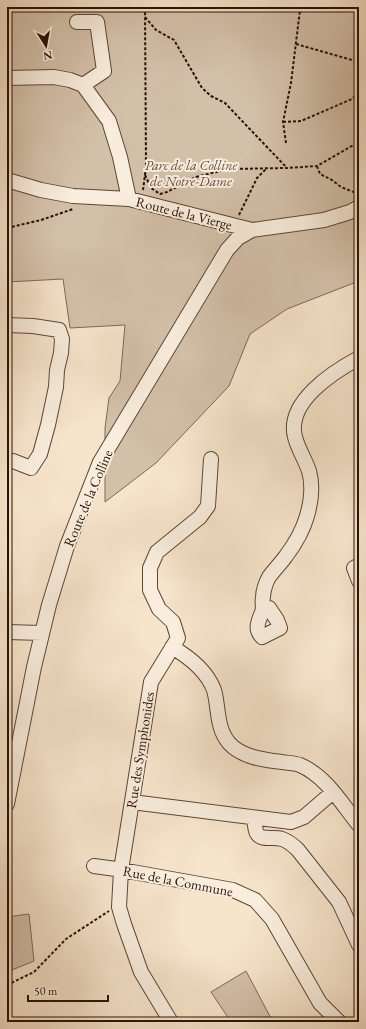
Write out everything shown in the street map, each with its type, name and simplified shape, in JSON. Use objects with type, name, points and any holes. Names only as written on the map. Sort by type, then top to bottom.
[{"type":"street","points":[[77,22],[97,22],[104,71],[83,85]]},
{"type":"street","points":[[7,78],[54,77],[70,80],[83,85],[109,121],[135,201]]},
{"type":"street","name":"Route de la Vierge","points":[[7,180],[41,190],[72,196],[135,201],[252,230],[324,220],[350,212],[359,207]]},
{"type":"street","name":"Route de la Colline","points":[[7,804],[42,633],[67,546],[100,462],[227,250],[238,238],[252,230]]},
{"type":"street","points":[[7,326],[33,326],[59,330],[62,339],[56,387],[48,425],[35,470],[13,461],[7,461]]},
{"type":"street","points":[[263,609],[262,595],[268,578],[286,556],[295,542],[307,516],[310,502],[311,487],[309,471],[295,437],[293,425],[295,416],[313,389],[359,358]]},
{"type":"street","name":"Rue des Symphonides","points":[[170,1022],[141,972],[119,907],[121,870],[151,682],[178,638],[173,622],[160,609],[150,590],[150,568],[157,552],[200,517],[208,506],[211,459]]},
{"type":"street","points":[[359,565],[354,568],[359,581]]},
{"type":"street","points":[[7,632],[42,633]]},
{"type":"street","points":[[172,648],[190,660],[207,676],[214,691],[220,725],[228,742],[245,754],[267,761],[299,764],[320,777],[359,826]]},
{"type":"street","points":[[132,802],[291,822],[304,817],[333,792]]},
{"type":"street","points":[[255,818],[254,824],[257,834],[262,838],[280,838],[290,843],[298,850],[339,902],[359,945]]},
{"type":"street","name":"Rue de la Commune","points":[[94,866],[233,890],[255,900],[272,919],[320,1003],[339,1022]]},
{"type":"path","points":[[135,201],[145,175],[145,7]]},
{"type":"path","points":[[286,143],[283,122],[291,83],[300,10],[298,7]]},
{"type":"path","points":[[300,10],[304,7]]},
{"type":"path","points":[[300,10],[309,10],[311,7]]},
{"type":"path","points":[[145,17],[156,30],[174,40],[202,88],[211,96],[225,103],[287,168]]},
{"type":"path","points":[[296,44],[359,62]]},
{"type":"path","points":[[283,122],[301,121],[352,99],[359,92]]},
{"type":"path","points":[[145,175],[151,188],[160,194],[167,192],[196,176],[228,169],[317,166],[359,142]]},
{"type":"path","points":[[317,166],[320,174],[332,180],[341,187],[356,193],[359,199]]},
{"type":"path","points":[[233,225],[257,178],[267,168]]},
{"type":"path","points":[[7,228],[41,220],[76,208]]},
{"type":"path","points":[[7,985],[34,972],[66,939],[105,913],[119,907]]},
{"type":"green space","name":"Parc de la Colline de Notre-Dame","points":[[7,7],[359,7],[359,281],[287,309],[250,334],[229,386],[156,463],[105,502],[105,428],[109,398],[120,381],[125,325],[70,328],[63,279],[7,282]]},
{"type":"green space","points":[[29,914],[34,961],[7,972],[7,917]]},
{"type":"green space","points":[[246,971],[273,1022],[231,1022],[211,992]]}]
